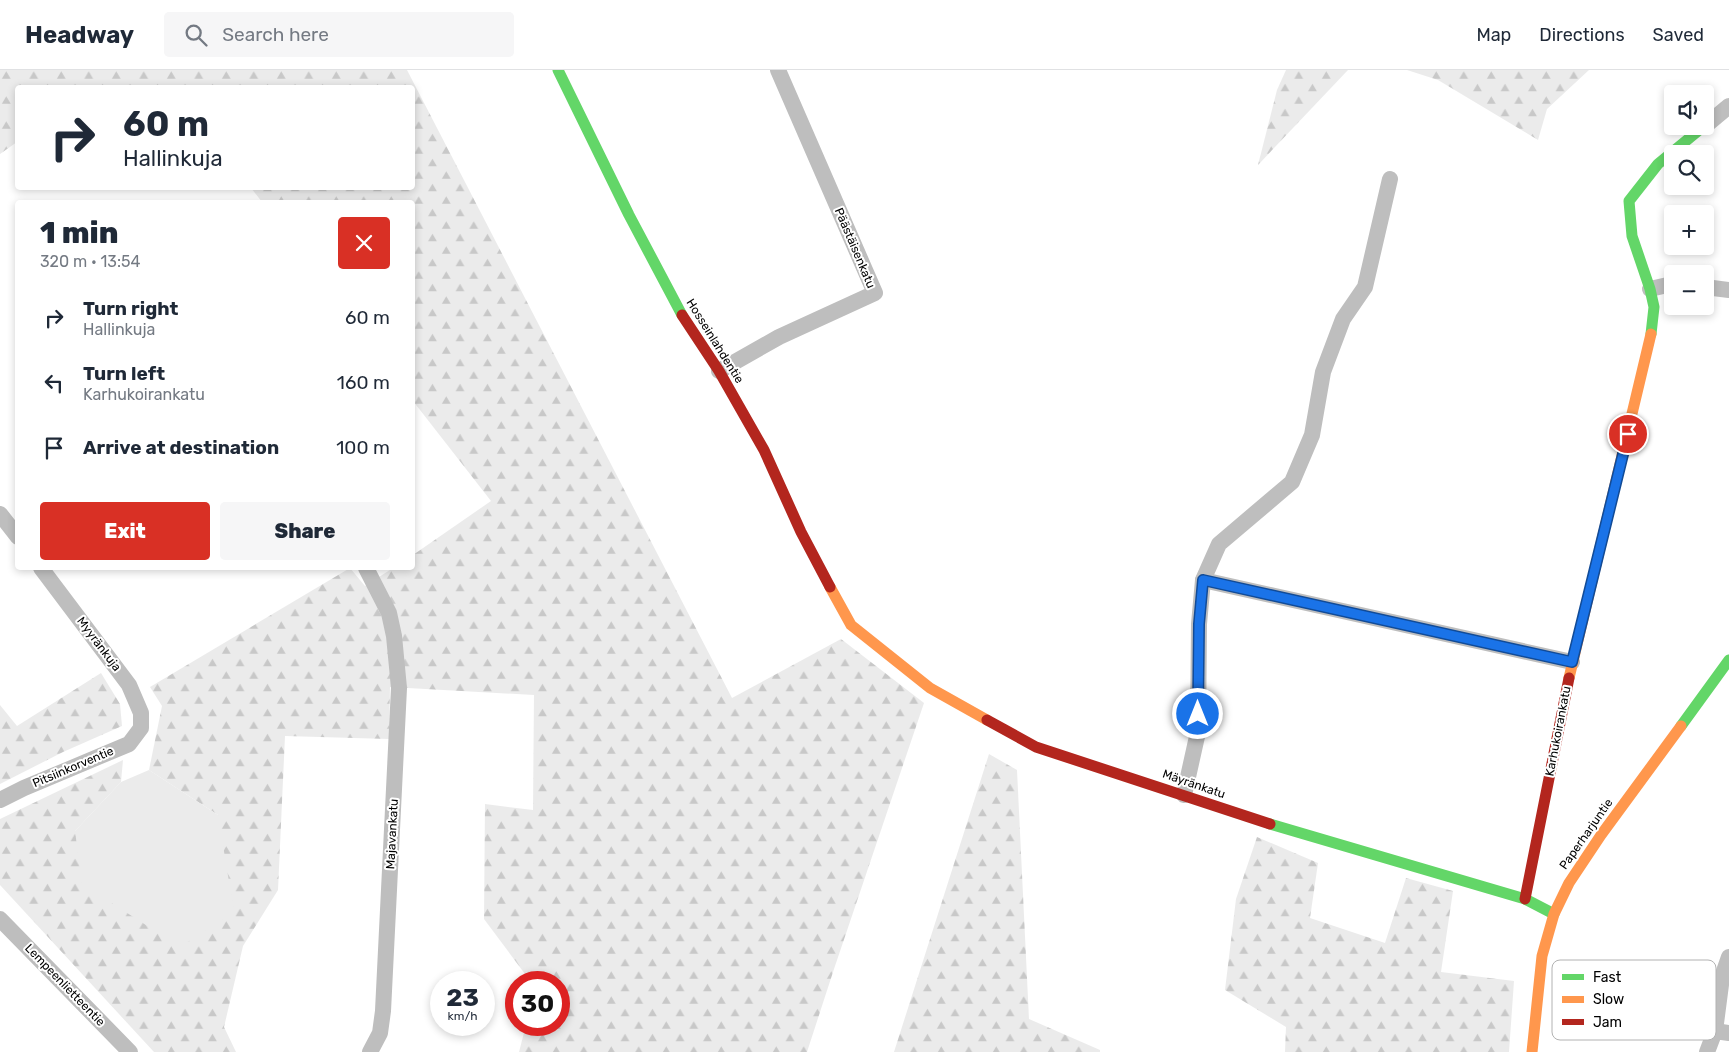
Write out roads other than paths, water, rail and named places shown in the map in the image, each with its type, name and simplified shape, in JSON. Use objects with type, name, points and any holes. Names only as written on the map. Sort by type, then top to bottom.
[{"type":"street","name":"Hosseinlahdentie","points":[[558,70],[676,306],[719,371],[764,450],[801,532],[852,625]]},
{"type":"street","name":"Päästäisenkatu","points":[[719,371],[779,337],[875,293],[778,70]]},
{"type":"street","name":"Karhukoirankatu","points":[[1714,118],[1729,106]]},
{"type":"street","name":"Karhukoirankatu","points":[[1524,899],[1572,662],[1652,339],[1654,307],[1650,289],[1632,236],[1629,201],[1658,164],[1694,135]]},
{"type":"street","points":[[1184,795],[1198,732],[1199,624],[1203,580],[1219,544],[1292,482],[1312,435],[1323,372],[1343,319],[1365,287],[1390,179]]},
{"type":"street","points":[[1650,289],[1664,286]]},
{"type":"street","points":[[1714,288],[1729,290]]},
{"type":"street","points":[[0,514],[15,533]]},
{"type":"street","name":"Myyränkuja","points":[[43,570],[129,685],[141,713],[141,728]]},
{"type":"street","name":"Majavankatu","points":[[367,570],[389,614],[394,636],[399,688],[383,1011],[380,1033],[370,1052]]},
{"type":"street","points":[[1203,580],[1572,662]]},
{"type":"street","name":"Mäyränkatu","points":[[852,625],[930,688],[1036,747],[1250,818],[1524,899],[1554,914]]},
{"type":"street","name":"Paperharjuntie","points":[[1532,1052],[1542,956],[1554,914],[1569,883],[1601,835],[1729,660]]},
{"type":"street","name":"Pitsiinkorventie","points":[[0,800],[129,744],[141,728]]},
{"type":"street","name":"Lempeenlietteentie","points":[[0,919],[130,1052]]},
{"type":"street","points":[[1707,1052],[1722,1032],[1722,977],[1729,958]]}]
